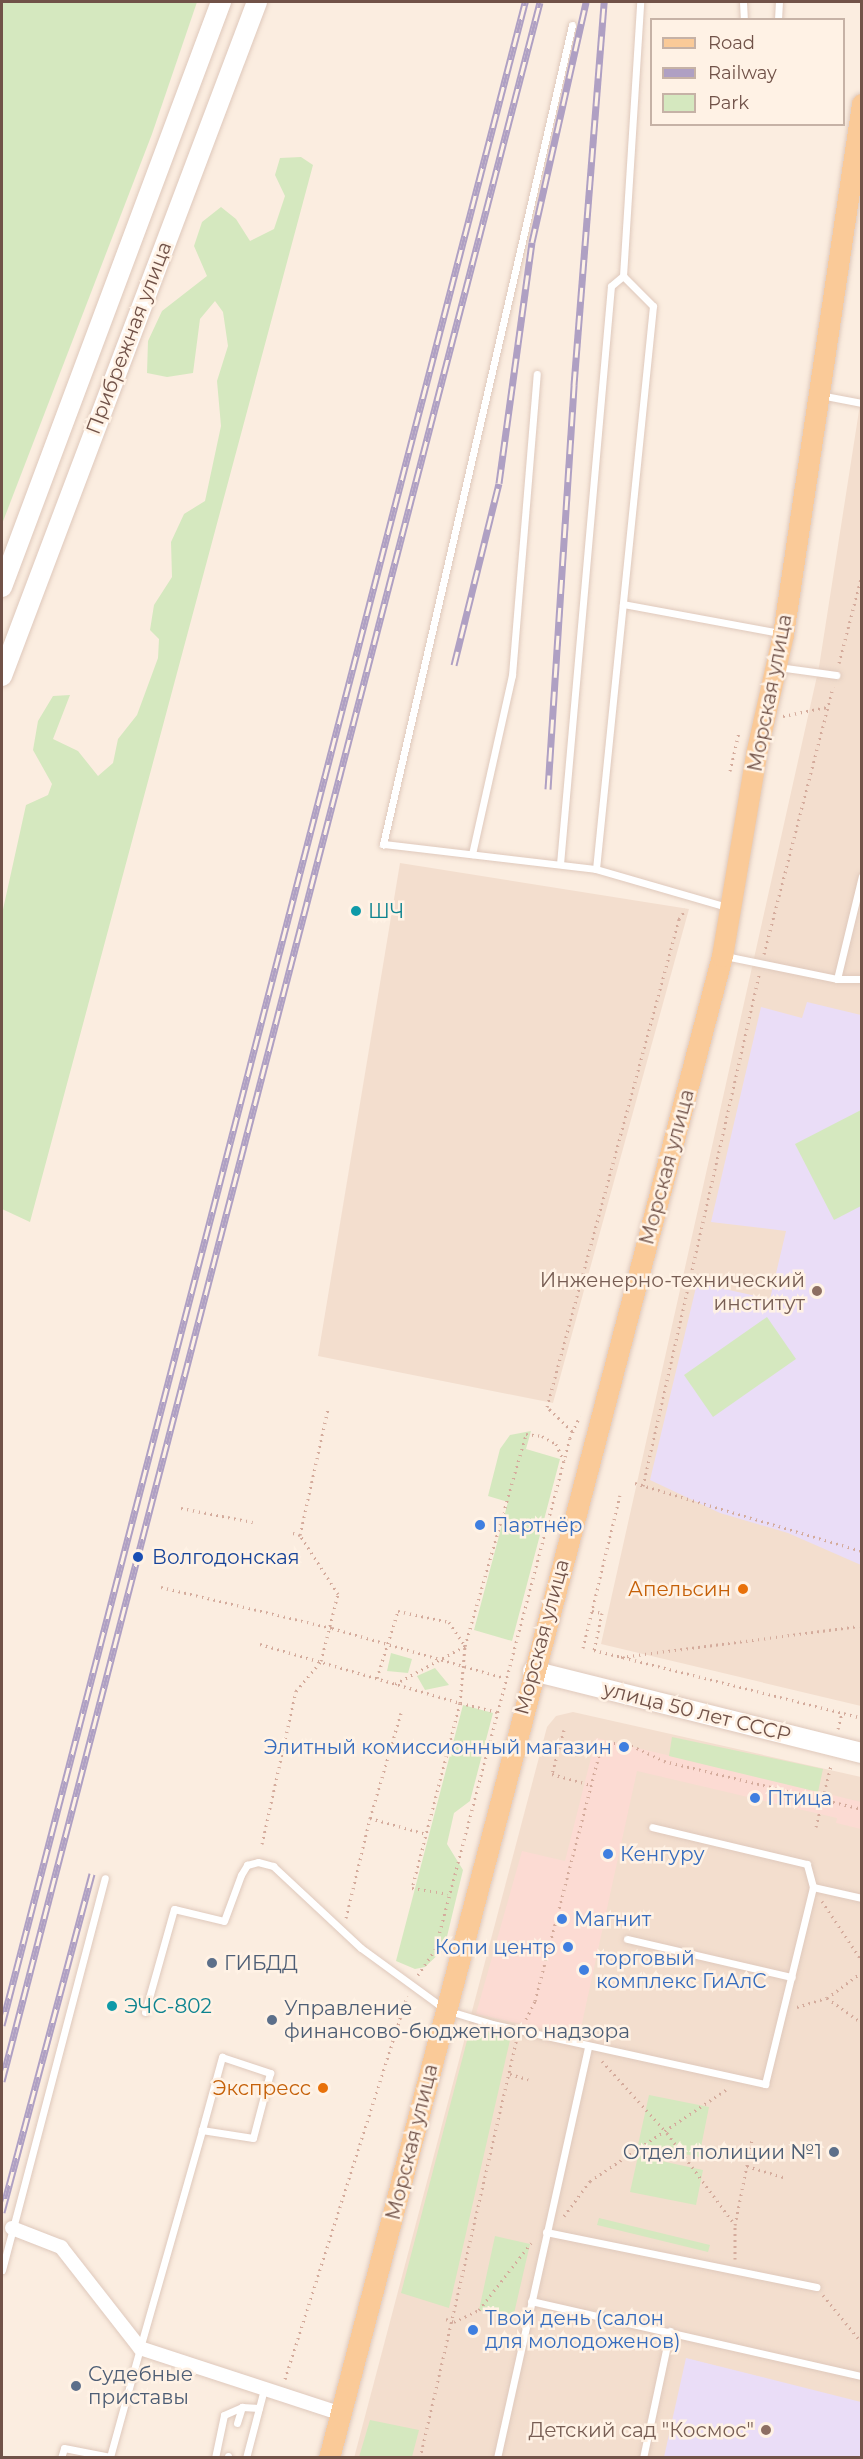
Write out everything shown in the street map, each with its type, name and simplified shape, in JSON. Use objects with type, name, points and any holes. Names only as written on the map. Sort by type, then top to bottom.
[{"type":"main road","name":"Прибрежная улица","points":[[2,587],[220,2]]},
{"type":"main road","name":"Прибрежная улица","points":[[2,676],[257,2]]},
{"type":"main road","name":"Морская улица","points":[[329,2457],[722,956],[732,909],[756,754],[783,634],[861,104]]},
{"type":"main road","name":"улица 50 лет СССР","points":[[533,1671],[861,1753]]},
{"type":"street","points":[[12,2228],[61,2247],[140,2348],[342,2414]]},
{"type":"lane","points":[[560,864],[611,286],[623,276],[640,2]]},
{"type":"lane","points":[[743,2],[744,18]]},
{"type":"lane","points":[[778,18],[779,2]]},
{"type":"lane","points":[[572,24],[383,844],[596,869],[732,909]]},
{"type":"lane","points":[[596,869],[653,306],[623,276]]},
{"type":"lane","points":[[472,854],[512,675],[537,374]]},
{"type":"lane","points":[[818,394],[861,403]]},
{"type":"lane","points":[[623,604],[783,634]]},
{"type":"lane","points":[[776,667],[836,675]]},
{"type":"lane","points":[[837,979],[861,876]]},
{"type":"lane","points":[[722,956],[762,962],[837,979],[861,979]]},
{"type":"lane","points":[[146,2012],[174,1909],[224,1921],[241,1875],[248,1865],[258,1862],[273,1866],[332,1922],[410,1986],[446,2010],[520,2031],[765,2084],[813,1887],[807,1863],[652,1827]]},
{"type":"lane","points":[[2,2270],[105,1878]]},
{"type":"lane","points":[[813,1887],[861,1898]]},
{"type":"lane","points":[[627,1939],[792,1977]]},
{"type":"lane","points":[[497,2457],[588,2046]]},
{"type":"lane","points":[[62,2457],[64,2448],[110,2457],[222,2057],[270,2073],[253,2138],[202,2130]]},
{"type":"lane","points":[[546,2232],[816,2287]]},
{"type":"lane","points":[[531,2301],[861,2376]]},
{"type":"lane","points":[[643,2457],[670,2331]]},
{"type":"lane","points":[[246,2457],[264,2390]]},
{"type":"lane","points":[[215,2457],[224,2415],[242,2407],[259,2408]]},
{"type":"lane","points":[[237,2423],[242,2407]]},
{"type":"path","points":[[643,1486],[762,962],[861,575]]},
{"type":"path","points":[[572,1431],[547,1407],[676,930],[690,896]]},
{"type":"path","points":[[300,1535],[328,1409]]},
{"type":"path","points":[[280,2395],[410,1986],[435,1950],[572,1431],[581,1413]]},
{"type":"path","points":[[448,1894],[412,1888],[460,1703],[465,1646],[526,1434],[542,1436],[556,1444],[564,1462]]},
{"type":"path","points":[[635,1484],[861,1551]]},
{"type":"path","points":[[583,1648],[620,1495]]},
{"type":"path","points":[[181,1508],[253,1522]]},
{"type":"path","points":[[262,1844],[296,1691],[321,1660],[332,1629],[338,1594],[300,1535],[289,1532]]},
{"type":"path","points":[[160,1587],[332,1629],[502,1677]]},
{"type":"path","points":[[861,1605],[859,1626],[861,1633]]},
{"type":"path","points":[[377,1678],[398,1611],[449,1622],[465,1646]]},
{"type":"path","points":[[592,1611],[602,1613],[594,1650],[861,1718]]},
{"type":"path","points":[[619,1657],[859,1626]]},
{"type":"path","points":[[260,1644],[496,1712]]},
{"type":"path","points":[[395,1684],[465,1646]]},
{"type":"path","points":[[345,1921],[370,1818],[401,1713]]},
{"type":"path","points":[[816,1827],[842,1713]]},
{"type":"path","points":[[564,1730],[552,1774],[591,1785]]},
{"type":"path","points":[[420,2457],[454,2322],[509,2074],[520,2031],[535,2001],[602,1743],[626,1743],[664,1761],[861,1809]]},
{"type":"path","points":[[370,1818],[426,1834]]},
{"type":"path","points":[[813,1887],[861,1961]]},
{"type":"path","points":[[784,2011],[827,1998],[861,1972]]},
{"type":"path","points":[[827,1998],[861,2023]]},
{"type":"path","points":[[588,2046],[667,2133],[735,2225]]},
{"type":"path","points":[[509,2074],[528,2079]]},
{"type":"path","points":[[446,2319],[454,2322],[479,2310],[530,2244],[556,2227],[590,2181],[667,2133],[741,2079]]},
{"type":"path","points":[[735,2271],[735,2225],[752,2140]]},
{"type":"path","points":[[747,2166],[784,2177]]},
{"type":"path","points":[[816,2287],[861,2343]]},
{"type":"shaded area","points":[[861,398],[861,1706],[601,1644],[819,667]]},
{"type":"shaded area","points":[[400,863],[689,909],[553,1403],[318,1356]]},
{"type":"shaded area","name":"Инженерно-технический институт","points":[[807,1002],[861,1015],[861,1565],[788,1533],[720,1513],[650,1480],[697,1283],[770,1299],[786,1231],[711,1222],[761,1007],[802,1018]]},
{"type":"shaded area","points":[[573,1712],[861,1777],[861,2457],[354,2458],[547,1727],[556,1716]]},
{"type":"shaded area","points":[[596,1738],[861,1802],[861,1829],[836,1823],[837,1818],[637,1771],[579,2037],[476,2014],[522,1851],[565,1861]]},
{"type":"shaded area","name":"Детский сад \"Космос\"","points":[[686,2358],[861,2402],[861,2457],[664,2457]]},
{"type":"green space","points":[[2,2],[197,2],[152,134],[2,524]]},
{"type":"green space","points":[[301,157],[313,165],[30,1222],[2,1209],[2,914],[26,805],[48,795],[52,784],[33,750],[38,721],[53,696],[70,695],[53,739],[78,751],[98,776],[113,763],[118,739],[137,715],[158,658],[159,639],[150,630],[154,605],[172,577],[171,542],[184,514],[205,501],[221,426],[217,381],[228,346],[223,312],[215,301],[200,319],[193,373],[167,377],[147,373],[148,341],[162,311],[207,276],[194,246],[202,222],[221,207],[236,219],[250,241],[274,229],[285,196],[275,175],[280,158]]},
{"type":"green space","points":[[861,1110],[861,1206],[834,1220],[795,1144]]},
{"type":"green space","points":[[767,1317],[796,1359],[713,1417],[684,1375]]},
{"type":"green space","points":[[531,1431],[526,1449],[560,1459],[512,1641],[474,1630],[508,1502],[488,1496],[500,1449],[510,1435]]},
{"type":"green space","points":[[391,1653],[412,1659],[408,1673],[387,1671]]},
{"type":"green space","points":[[435,1668],[449,1685],[425,1690],[417,1676]]},
{"type":"green space","points":[[463,1705],[493,1713],[470,1801],[454,1813],[447,1844],[463,1870],[444,1949],[425,1967],[415,1969],[396,1961]]},
{"type":"green space","points":[[672,1737],[823,1769],[818,1792],[669,1756]]},
{"type":"green space","points":[[476,2028],[510,2040],[449,2308],[401,2293],[469,2033]]},
{"type":"green space","points":[[649,2095],[709,2107],[699,2157],[638,2145]]},
{"type":"green space","points":[[638,2156],[703,2170],[696,2205],[630,2192]]},
{"type":"green space","points":[[599,2218],[710,2245],[708,2252],[597,2225]]},
{"type":"green space","points":[[495,2236],[530,2244],[513,2318],[479,2310]]},
{"type":"green space","points":[[370,2420],[419,2430],[412,2457],[359,2457]]},
{"type":"railway","points":[[2,2025],[525,2]]},
{"type":"railway","points":[[2,2081],[540,2]]},
{"type":"railway","points":[[454,665],[499,483],[532,242],[586,2]]},
{"type":"railway","points":[[548,789],[574,385],[604,2]]},
{"type":"railway","points":[[2,2212],[92,1874]]},
{"type":"place","name":"ШЧ","points":[[356,911]]},
{"type":"place","name":"Инженерно-технический институт","points":[[817,1291]]},
{"type":"place","name":"Партнёр","points":[[480,1525]]},
{"type":"place","name":"Волгодонская","points":[[138,1557]]},
{"type":"place","name":"Апельсин","points":[[743,1589]]},
{"type":"place","name":"Элитный комиссионный магазин","points":[[624,1747]]},
{"type":"place","name":"Птица","points":[[755,1798]]},
{"type":"place","name":"Кенгуру","points":[[608,1854]]},
{"type":"place","name":"Магнит","points":[[562,1919]]},
{"type":"place","name":"Копи центр","points":[[568,1947]]},
{"type":"place","name":"ГИБДД","points":[[212,1963]]},
{"type":"place","name":"торговый комплекс ГиАлС","points":[[584,1970]]},
{"type":"place","name":"ЭЧС-802","points":[[112,2006]]},
{"type":"place","name":"Управление финансово-бюджетного надзора","points":[[272,2020]]},
{"type":"place","name":"Экспресс","points":[[323,2088]]},
{"type":"place","name":"Отдел полиции №1","points":[[834,2152]]},
{"type":"place","name":"Твой день (салон для молодоженов)","points":[[473,2330]]},
{"type":"place","name":"Судебные приставы","points":[[76,2386]]},
{"type":"place","name":"Детский сад \"Космос\"","points":[[766,2430]]}]
